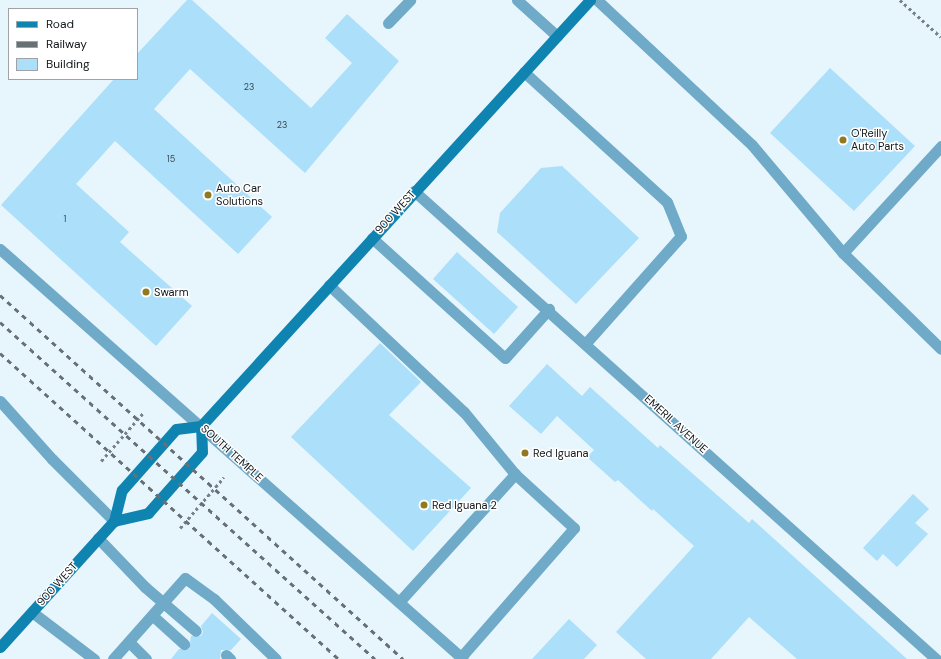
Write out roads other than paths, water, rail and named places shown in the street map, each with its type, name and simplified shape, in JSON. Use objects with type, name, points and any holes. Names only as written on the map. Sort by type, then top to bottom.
[{"type":"main road","name":"900 WEST","points":[[0,647],[114,521],[122,490],[176,429],[201,426],[590,0]]},
{"type":"main road","points":[[114,521],[148,513],[202,452],[201,426]]},
{"type":"street","points":[[388,23],[410,0]]},
{"type":"street","points":[[517,0],[557,36]]},
{"type":"street","points":[[597,0],[752,145],[843,253],[941,348]]},
{"type":"street","points":[[524,72],[667,202],[681,236],[586,343]]},
{"type":"street","points":[[843,253],[941,146]]},
{"type":"street","name":"EMERIL AVENUE","points":[[414,191],[549,309],[936,659]]},
{"type":"street","points":[[372,238],[505,358],[549,309]]},
{"type":"street","name":"SOUTH TEMPLE","points":[[0,249],[462,658]]},
{"type":"street","points":[[329,285],[464,412],[515,474],[574,528],[462,658]]},
{"type":"street","points":[[0,401],[52,459],[114,521]]},
{"type":"street","points":[[398,602],[515,474]]},
{"type":"street","points":[[98,538],[164,604],[196,630]]},
{"type":"street","points":[[113,659],[164,604],[185,578],[214,599],[276,659]]},
{"type":"street","points":[[32,612],[94,659]]},
{"type":"street","points":[[153,616],[184,644]]},
{"type":"street","points":[[129,642],[146,659]]},
{"type":"railway","points":[[0,295],[403,659]]},
{"type":"railway","points":[[0,322],[375,659]]},
{"type":"railway","points":[[0,353],[339,659]]},
{"type":"place","name":"O'Reilly Auto Parts","points":[[843,140]]},
{"type":"place","name":"Auto Car Solutions","points":[[208,195]]},
{"type":"place","name":"Swarm","points":[[146,292]]},
{"type":"place","name":"Red Iguana","points":[[525,453]]},
{"type":"place","name":"Red Iguana 2","points":[[424,505]]}]
